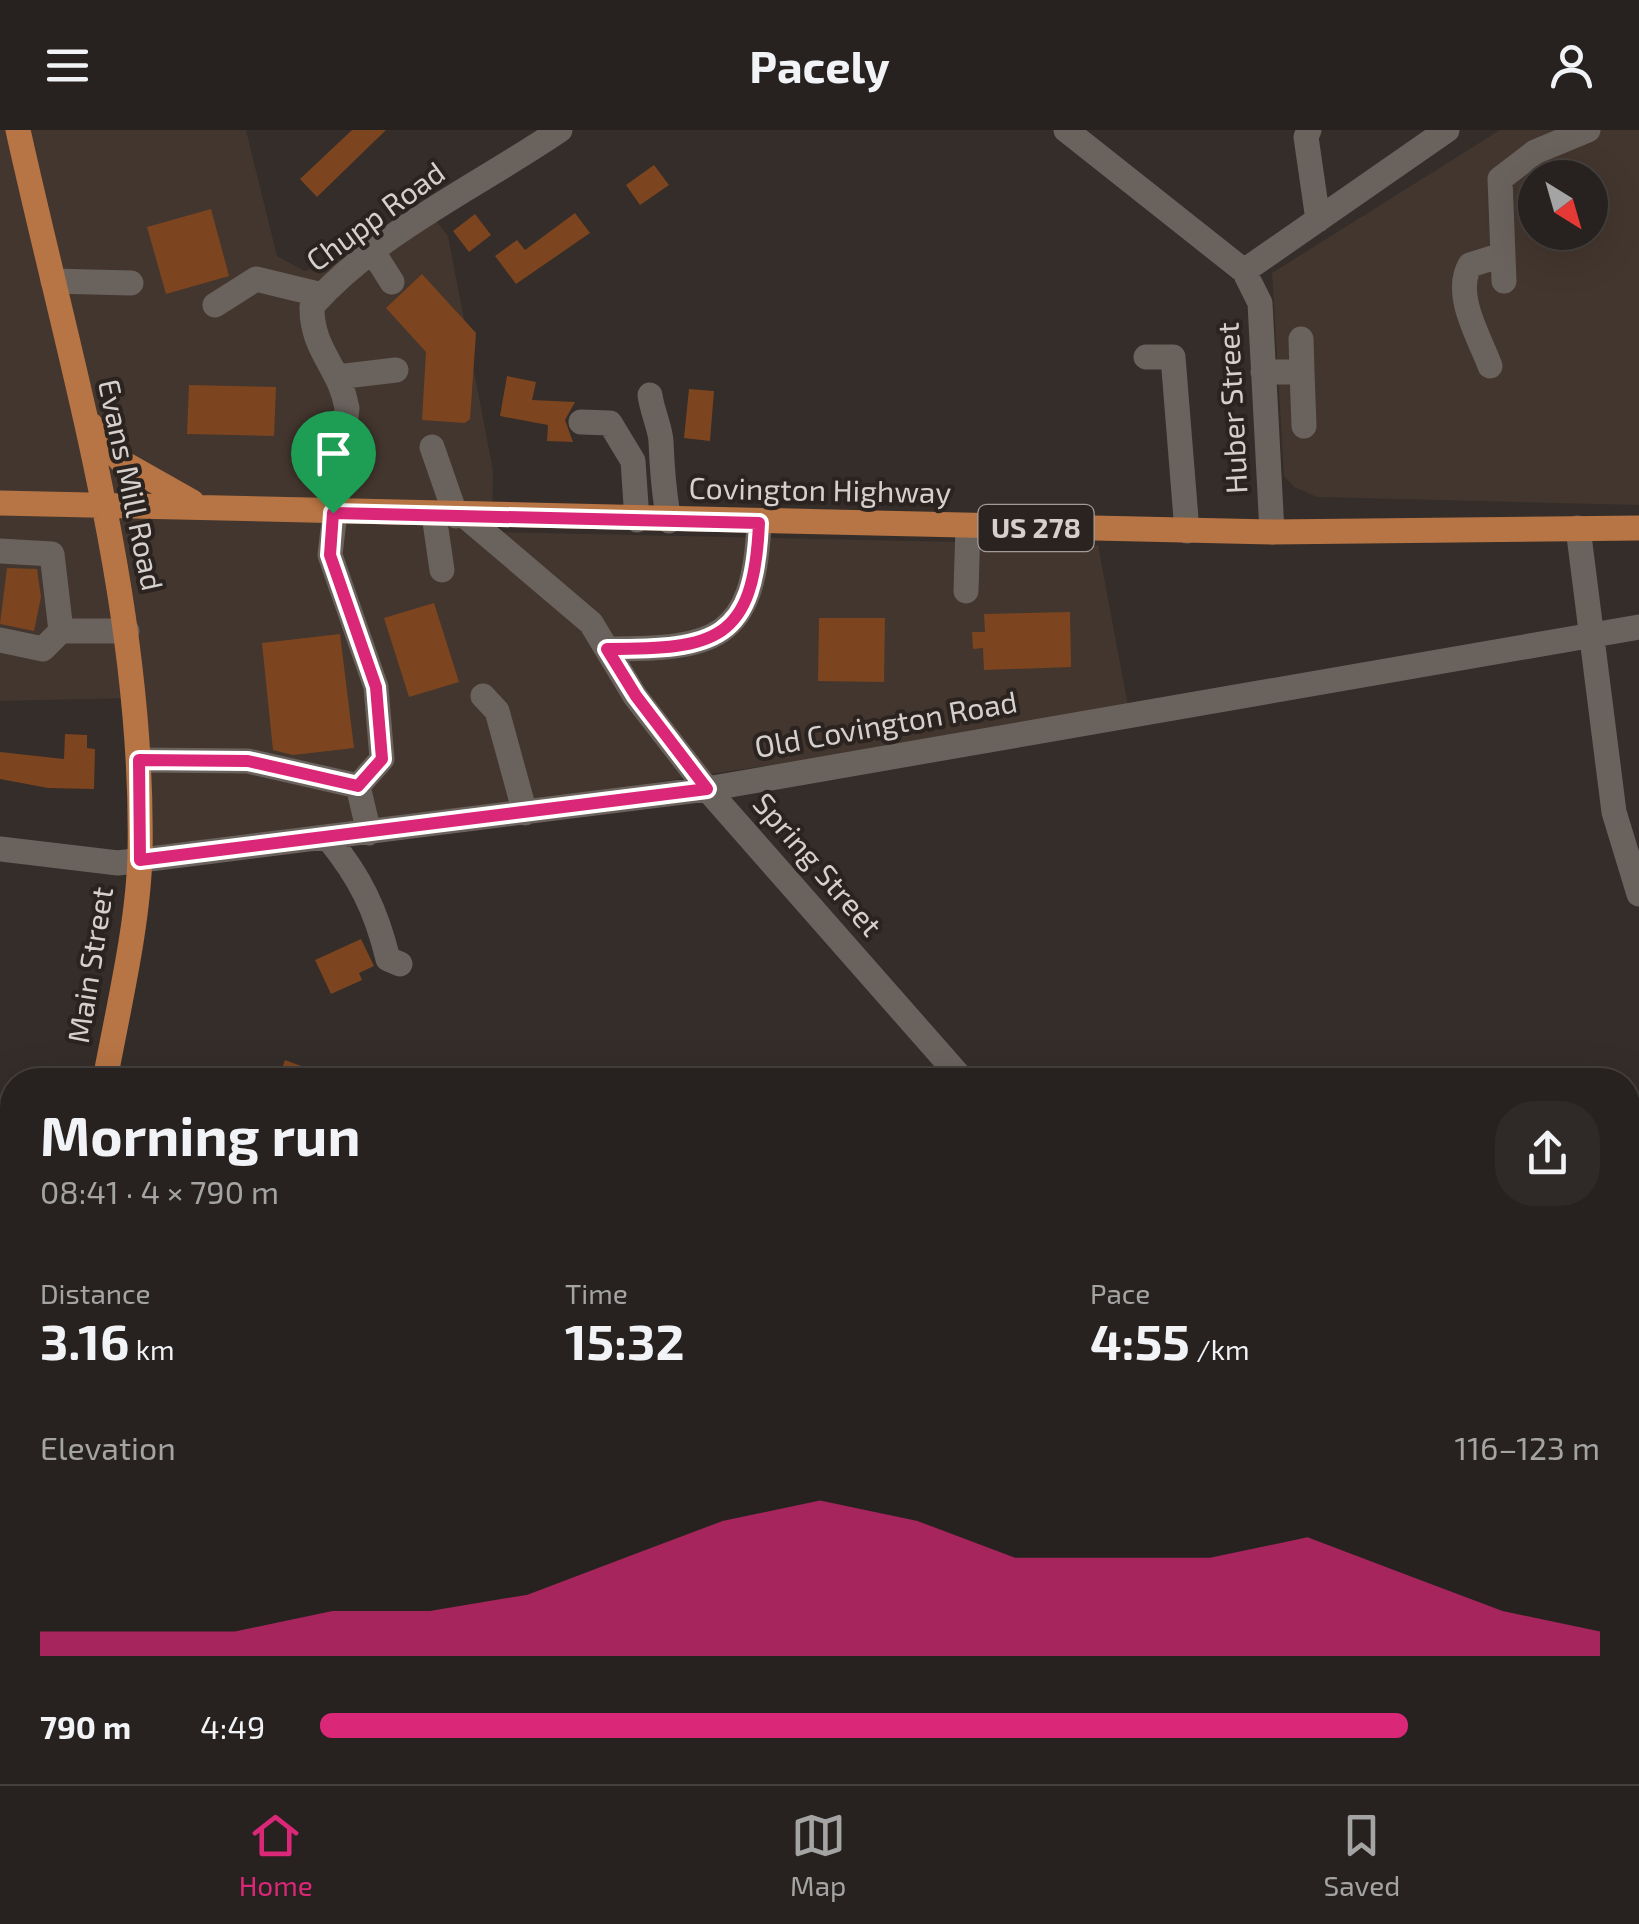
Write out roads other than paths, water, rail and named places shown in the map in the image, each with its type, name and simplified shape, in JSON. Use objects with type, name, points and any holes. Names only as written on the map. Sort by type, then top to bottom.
[{"type":"main road","name":"Evans Mill Road","points":[[22,131],[103,503],[126,631],[139,760],[140,860]]},
{"type":"main road","points":[[80,408],[103,445],[122,463],[200,507]]},
{"type":"main road","name":"Covington Highway","points":[[0,503],[1187,531],[1639,528]]},
{"type":"main road","name":"Main Street","points":[[107,1068],[140,860]]},
{"type":"street","name":"Chupp Road","points":[[358,786],[382,759],[376,687],[330,555],[348,408],[337,377],[311,331],[312,306],[373,252],[560,130]]},
{"type":"street","points":[[1066,130],[1244,270],[1447,130]]},
{"type":"street","points":[[1309,130],[1306,137],[1318,220]]},
{"type":"street","points":[[1490,366],[1469,314],[1464,277],[1470,266],[1503,268],[1500,179],[1535,152],[1588,130]]},
{"type":"street","points":[[373,252],[392,282]]},
{"type":"street","name":"Huber Street","points":[[1244,270],[1260,303],[1272,532]]},
{"type":"street","points":[[215,305],[256,279],[322,294]]},
{"type":"street","points":[[53,281],[131,284]]},
{"type":"street","points":[[1301,339],[1304,426]]},
{"type":"street","points":[[1146,357],[1173,357],[1187,531]]},
{"type":"street","points":[[337,377],[396,370]]},
{"type":"street","points":[[1264,372],[1302,372]]},
{"type":"street","points":[[650,395],[653,422],[661,436],[659,465],[669,521]]},
{"type":"street","points":[[581,422],[610,423],[632,462],[638,520]]},
{"type":"street","points":[[432,447],[452,516],[442,570]]},
{"type":"street","name":"Spring Street","points":[[452,516],[592,624],[636,696],[707,789],[952,1068]]},
{"type":"street","points":[[607,649],[679,647],[703,642],[727,628],[753,589],[759,523]]},
{"type":"street","points":[[966,590],[968,526]]},
{"type":"street","points":[[1578,528],[1588,634],[1614,812],[1639,894]]},
{"type":"street","points":[[0,550],[52,554],[61,630],[44,649],[0,640]]},
{"type":"street","name":"Old Covington Road","points":[[0,850],[118,863],[707,789],[1639,626]]},
{"type":"street","points":[[61,630],[126,631]]},
{"type":"street","points":[[483,696],[497,711],[525,813]]},
{"type":"street","points":[[139,760],[248,761],[358,786],[369,833]]},
{"type":"street","points":[[328,838],[361,879],[377,916],[388,959],[400,964]]}]
